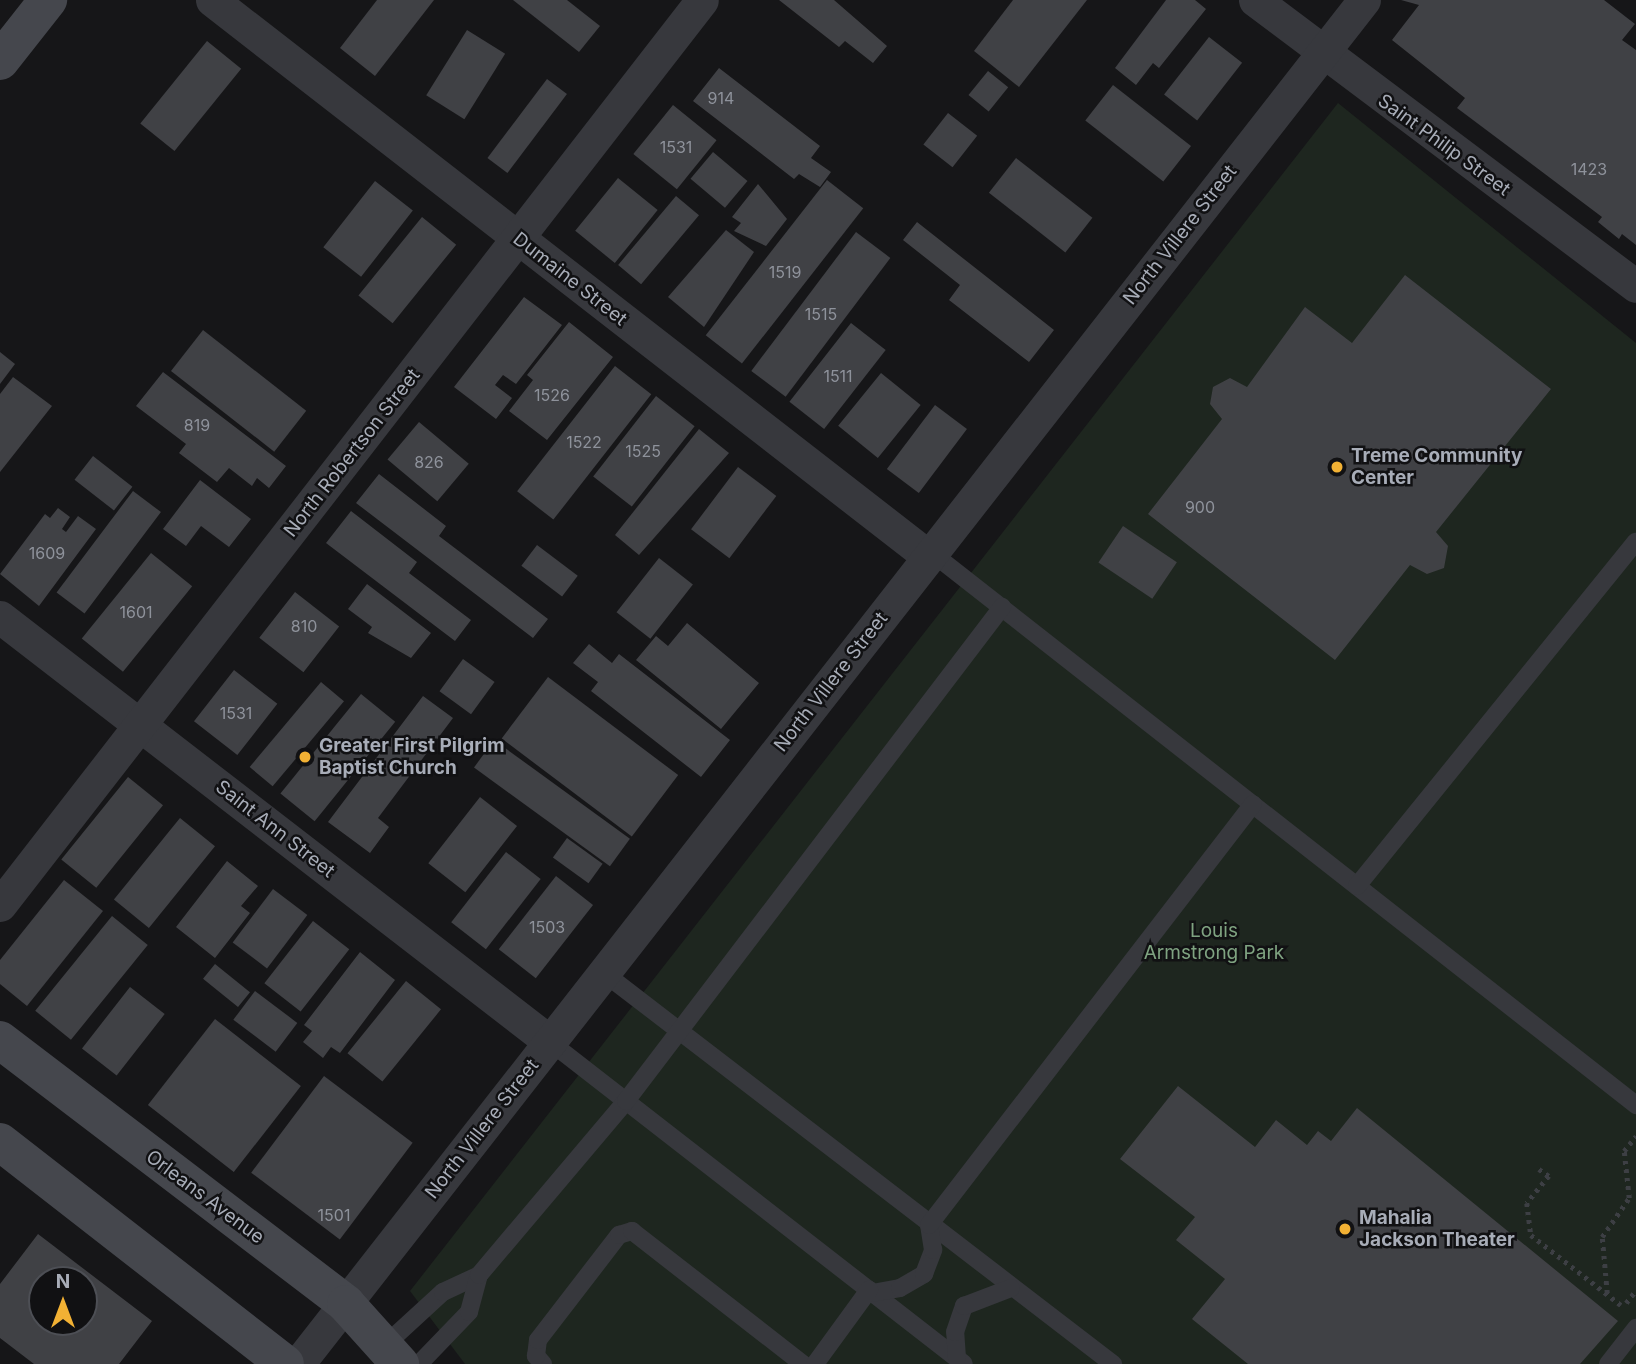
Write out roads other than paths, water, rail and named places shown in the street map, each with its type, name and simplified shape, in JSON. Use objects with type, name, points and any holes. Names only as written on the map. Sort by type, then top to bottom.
[{"type":"street","points":[[0,61],[48,0]]},
{"type":"street","name":"Dumaine Street","points":[[212,0],[930,555]]},
{"type":"street","name":"North Robertson Street","points":[[0,905],[702,0]]},
{"type":"street","name":"Saint Philip Street","points":[[1255,0],[1322,54],[1636,286]]},
{"type":"street","name":"North Villere Street","points":[[298,1364],[1364,0]]},
{"type":"street","name":"Saint Ann Street","points":[[0,617],[550,1042]]},
{"type":"street","name":"Orleans Avenue","points":[[0,1040],[346,1304],[392,1355]]},
{"type":"street","points":[[0,1142],[285,1364]]},
{"type":"lane","points":[[1357,886],[1636,542]]},
{"type":"lane","points":[[930,555],[1002,607],[1636,1105]]},
{"type":"lane","points":[[392,1355],[443,1292],[479,1275],[626,1101],[1002,607]]},
{"type":"lane","points":[[815,1364],[871,1292],[901,1288],[924,1274],[933,1250],[929,1225],[1253,804]]},
{"type":"lane","points":[[604,974],[1113,1364]]},
{"type":"lane","points":[[550,1042],[960,1361]]},
{"type":"lane","points":[[543,1364],[536,1356],[538,1340],[619,1236],[632,1231],[803,1364]]},
{"type":"lane","points":[[419,1364],[469,1312],[479,1275]]},
{"type":"lane","points":[[960,1361],[955,1332],[964,1306],[1011,1288]]},
{"type":"lane","points":[[1608,1364],[1636,1328]]},
{"type":"place","name":"Treme Community Center","points":[[1337,467]]},
{"type":"place","name":"Greater First Pilgrim Baptist Church","points":[[305,757]]},
{"type":"place","name":"Mahalia Jackson Theater","points":[[1345,1229]]},
{"type":"park label","name":"Louis Armstrong Park","points":[[1214,942]]}]
